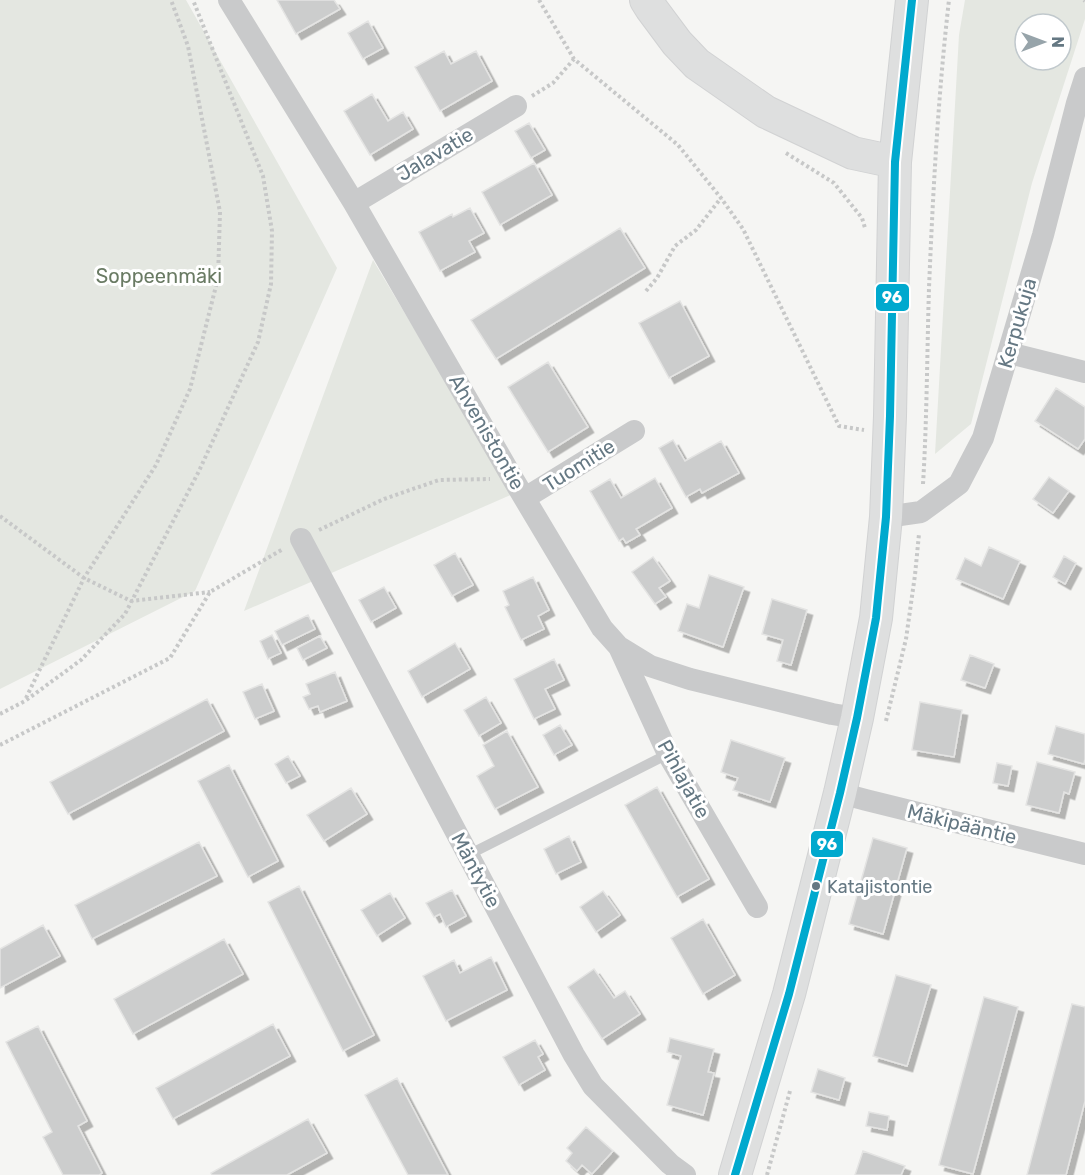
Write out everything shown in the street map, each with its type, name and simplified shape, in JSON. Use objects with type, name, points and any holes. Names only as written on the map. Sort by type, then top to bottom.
[{"type":"main road","points":[[646,0],[677,43],[698,64],[766,112],[853,153],[895,162]]},
{"type":"main road","points":[[735,1175],[789,994],[840,793],[876,618],[886,517],[895,162],[912,0]]},
{"type":"street","name":"Ahvenistontie","points":[[229,0],[354,203],[602,628],[619,647],[650,666],[690,679],[857,718]]},
{"type":"street","name":"Kerpukuja","points":[[886,517],[921,512],[959,484],[983,438],[1043,235],[1085,78]]},
{"type":"street","name":"Jalavatie","points":[[354,203],[516,106]]},
{"type":"street","points":[[1009,353],[1085,372]]},
{"type":"street","name":"Tuomitie","points":[[519,489],[634,431]]},
{"type":"street","name":"Mäntytie","points":[[301,539],[574,1055],[593,1086],[670,1164],[685,1175]]},
{"type":"street","name":"Pihlajatie","points":[[619,647],[668,753],[757,907]]},
{"type":"street","name":"Mäkipääntie","points":[[840,793],[1085,855]]},
{"type":"lane","points":[[468,855],[668,753]]},
{"type":"path","points":[[25,701],[84,578],[156,465],[190,389],[218,278],[220,212],[188,46],[171,0]]},
{"type":"path","points":[[0,714],[25,701],[81,660],[125,614],[199,471],[258,342],[271,284],[272,231],[263,176],[193,0]]},
{"type":"path","points":[[539,0],[574,59],[678,145],[722,198],[743,229],[839,426],[866,430]]},
{"type":"path","points":[[516,106],[553,83],[574,59]]},
{"type":"path","points":[[782,150],[834,183],[862,218],[868,236]]},
{"type":"path","points":[[646,291],[657,278],[675,246],[696,230],[722,198]]},
{"type":"path","points":[[892,286],[929,288]]},
{"type":"path","points":[[0,516],[84,578],[131,601],[210,592],[301,539],[384,499],[439,480],[519,489]]},
{"type":"path","points":[[0,745],[170,658],[210,592]]},
{"type":"green space","name":"Soppeenmäki","points":[[0,0],[186,0],[337,268],[195,591],[0,689]]},
{"type":"green space","points":[[965,0],[1085,0],[1085,19],[1073,56],[1073,12],[1013,12],[1013,72],[1068,72],[1032,183],[971,424],[935,454],[959,35]]},
{"type":"green space","points":[[373,260],[513,494],[244,611]]},
{"type":"building","points":[[277,0],[334,0],[340,9],[296,34]]},
{"type":"building","points":[[368,21],[383,48],[363,59],[348,33]]},
{"type":"building","points":[[444,51],[451,64],[476,51],[492,81],[440,111],[415,67]]},
{"type":"building","points":[[372,94],[388,121],[403,112],[413,129],[370,155],[344,111]]},
{"type":"building","points":[[529,123],[545,150],[531,158],[515,131]]},
{"type":"building","points":[[534,163],[552,195],[500,225],[482,192]]},
{"type":"building","points":[[470,208],[484,233],[469,241],[475,252],[440,271],[419,232],[452,214],[453,217]]},
{"type":"building","points":[[620,228],[645,268],[496,359],[471,320]]},
{"type":"building","points":[[680,301],[709,356],[669,378],[639,323]]},
{"type":"building","points":[[548,362],[588,427],[548,452],[508,387]]},
{"type":"building","points":[[1056,388],[1085,407],[1085,439],[1078,449],[1035,421]]},
{"type":"building","points":[[673,440],[685,461],[721,441],[739,473],[702,493],[700,489],[686,497],[659,448]]},
{"type":"building","points":[[1049,477],[1069,491],[1053,513],[1033,499]]},
{"type":"building","points":[[655,478],[672,508],[636,529],[640,535],[626,543],[623,538],[619,541],[590,491],[610,479],[621,498]]},
{"type":"building","points":[[989,547],[1020,561],[1003,599],[956,579],[965,558],[981,566]]},
{"type":"building","points":[[455,553],[473,585],[452,596],[434,565]]},
{"type":"building","points":[[1064,556],[1076,563],[1065,584],[1053,577]]},
{"type":"building","points":[[653,557],[670,581],[659,588],[666,597],[655,604],[632,572]]},
{"type":"building","points":[[709,575],[744,587],[723,647],[678,631],[687,604],[699,608]]},
{"type":"building","points":[[533,577],[549,610],[538,616],[544,629],[521,640],[505,607],[509,605],[503,591]]},
{"type":"building","points":[[384,587],[396,608],[371,622],[359,600]]},
{"type":"building","points":[[772,599],[807,610],[791,665],[777,661],[783,640],[762,634]]},
{"type":"building","points":[[308,615],[315,629],[282,645],[275,631]]},
{"type":"building","points":[[272,635],[281,653],[268,659],[260,641]]},
{"type":"building","points":[[320,636],[327,648],[303,660],[297,648]]},
{"type":"building","points":[[455,643],[470,669],[422,697],[408,671]]},
{"type":"building","points":[[970,655],[994,664],[985,688],[961,680]]},
{"type":"building","points":[[554,659],[564,680],[545,689],[555,709],[534,719],[514,679]]},
{"type":"building","points":[[335,672],[347,701],[320,712],[318,706],[309,709],[303,697],[310,694],[306,684]]},
{"type":"building","points":[[262,684],[274,711],[255,719],[243,692]]},
{"type":"building","points":[[486,697],[501,723],[479,736],[464,710]]},
{"type":"building","points":[[207,699],[224,731],[68,814],[50,782]]},
{"type":"building","points":[[920,702],[962,710],[954,757],[912,750]]},
{"type":"building","points":[[560,725],[572,745],[554,755],[543,735]]},
{"type":"building","points":[[1056,726],[1085,734],[1084,764],[1048,754]]},
{"type":"building","points":[[507,731],[538,787],[495,809],[477,776],[494,766],[483,745]]},
{"type":"building","points":[[731,740],[785,758],[770,802],[733,790],[738,778],[721,772]]},
{"type":"building","points":[[288,756],[300,776],[286,783],[275,764]]},
{"type":"building","points":[[1037,762],[1075,772],[1069,794],[1064,792],[1059,813],[1026,805]]},
{"type":"building","points":[[997,763],[1012,766],[1008,786],[993,783]]},
{"type":"building","points":[[229,765],[278,861],[248,877],[198,781]]},
{"type":"building","points":[[657,787],[709,879],[677,897],[625,805]]},
{"type":"building","points":[[351,788],[367,814],[324,841],[307,815]]},
{"type":"building","points":[[569,836],[581,862],[556,874],[544,849]]},
{"type":"building","points":[[873,838],[907,848],[883,934],[849,924]]},
{"type":"building","points":[[199,842],[217,876],[92,939],[75,905]]},
{"type":"building","points":[[299,886],[374,1035],[343,1051],[268,902]]},
{"type":"building","points":[[452,890],[466,916],[446,927],[440,914],[434,917],[426,903]]},
{"type":"building","points":[[603,891],[620,915],[596,932],[580,907]]},
{"type":"building","points":[[390,893],[405,918],[377,936],[361,910]]},
{"type":"building","points":[[703,919],[735,975],[703,994],[671,938]]},
{"type":"building","points":[[43,925],[60,956],[0,988],[0,949]]},
{"type":"building","points":[[224,939],[243,974],[133,1034],[114,999]]},
{"type":"building","points":[[491,957],[507,990],[446,1021],[423,976],[454,960],[460,973]]},
{"type":"building","points":[[594,969],[614,998],[625,991],[640,1014],[602,1039],[568,987]]},
{"type":"building","points":[[896,975],[931,985],[907,1066],[873,1056]]},
{"type":"building","points":[[984,997],[1018,1007],[973,1174],[939,1165]]},
{"type":"building","points":[[1072,1004],[1085,1007],[1085,1101],[1066,1175],[1027,1175]]},
{"type":"building","points":[[273,1024],[290,1056],[173,1119],[156,1088]]},
{"type":"building","points":[[38,1026],[87,1121],[78,1126],[102,1173],[99,1175],[63,1175],[43,1137],[52,1132],[6,1042]]},
{"type":"building","points":[[670,1038],[714,1049],[708,1072],[714,1073],[703,1115],[667,1105],[681,1056],[667,1052]]},
{"type":"building","points":[[535,1040],[543,1054],[538,1057],[545,1070],[519,1085],[503,1057]]},
{"type":"building","points":[[818,1069],[845,1078],[839,1100],[811,1092]]},
{"type":"building","points":[[397,1078],[448,1175],[408,1175],[365,1095]]},
{"type":"building","points":[[869,1112],[889,1116],[887,1130],[866,1126]]},
{"type":"building","points":[[308,1119],[327,1153],[287,1175],[212,1175],[211,1173]]},
{"type":"building","points":[[586,1127],[613,1151],[592,1174],[582,1165],[577,1171],[566,1161],[572,1153],[567,1148]]},
{"type":"building","points":[[863,1151],[905,1166],[901,1175],[855,1175]]},
{"type":"transit line","name":"96","points":[[735,1175],[789,994],[840,793],[876,618],[886,517],[895,162],[912,0]]},
{"type":"place","name":"Katajistontie","points":[[816,886]]}]
